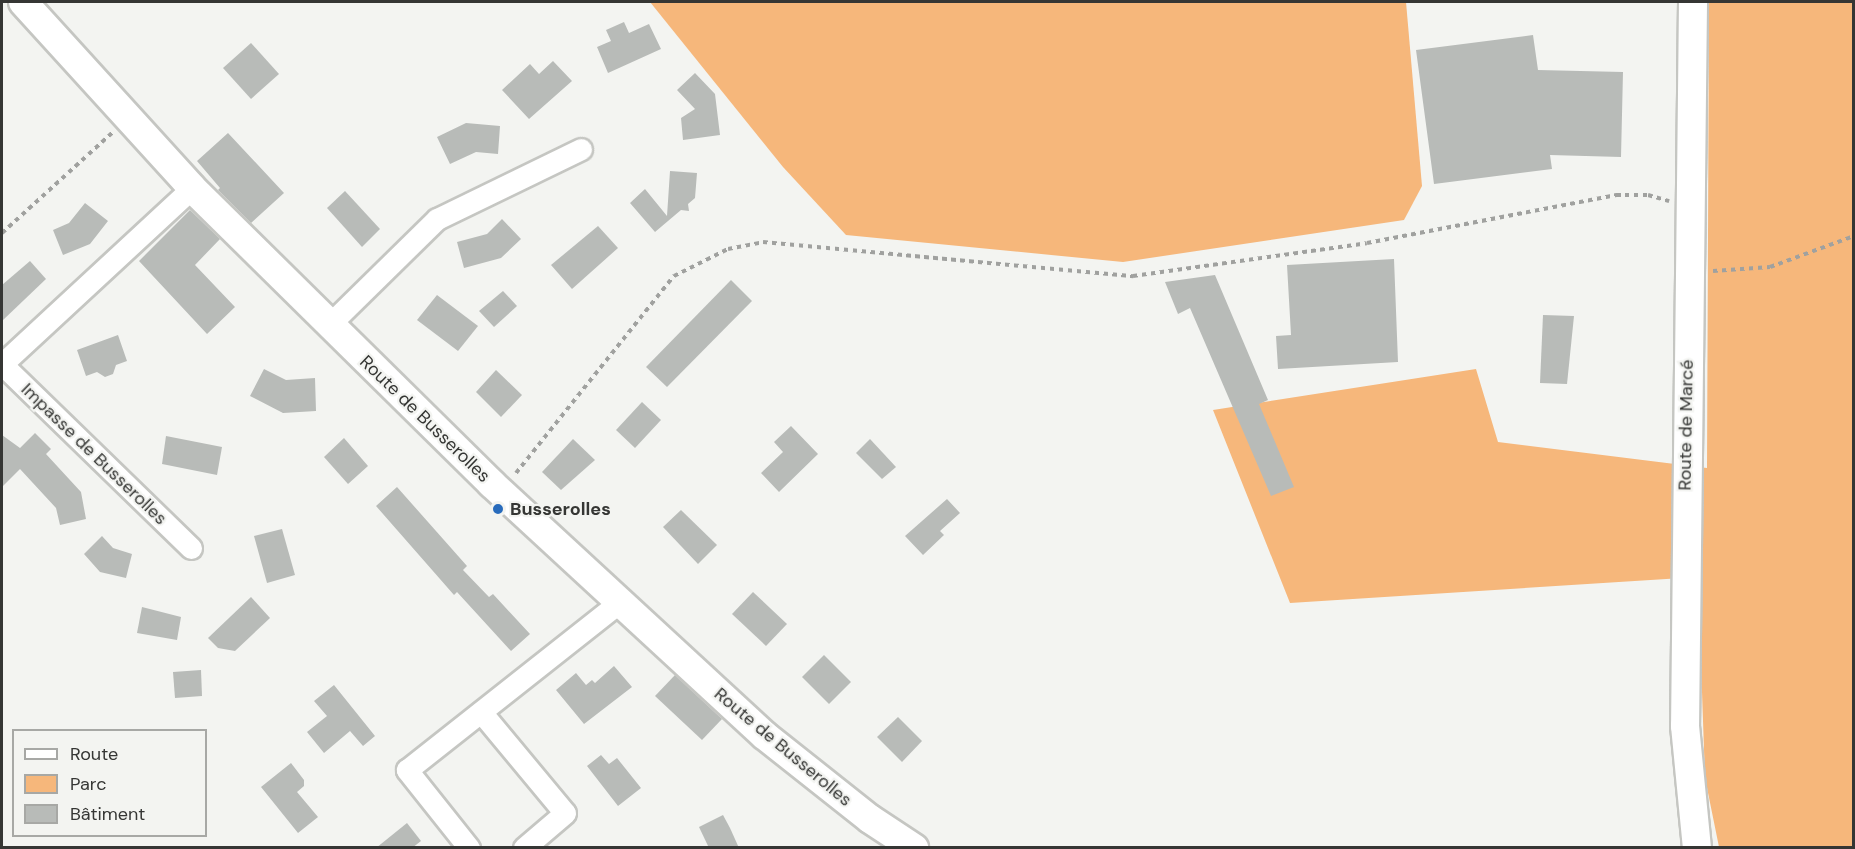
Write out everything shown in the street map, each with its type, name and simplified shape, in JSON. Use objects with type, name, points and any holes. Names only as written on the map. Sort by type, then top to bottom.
[{"type":"main road","name":"Route de Busserolles","points":[[23,2],[192,188],[501,492],[764,735],[870,819],[914,848]]},
{"type":"main road","name":"Route de Marcé","points":[[1693,2],[1685,726],[1697,848]]},
{"type":"street","points":[[329,325],[437,219],[581,148]]},
{"type":"street","name":"Impasse de Busserolles","points":[[191,548],[2,364],[192,188]]},
{"type":"street","points":[[469,848],[407,770],[621,602]]},
{"type":"street","points":[[482,712],[565,813],[524,848]]},
{"type":"path","points":[[2,233],[129,118]]},
{"type":"path","points":[[501,492],[674,276],[728,249],[763,242],[1133,276],[1367,243],[1616,195],[1648,195],[1690,208]]},
{"type":"path","points":[[1689,272],[1770,267],[1854,236]]},
{"type":"green space","points":[[650,2],[1406,2],[1422,186],[1404,220],[1123,262],[846,235],[783,167]]},
{"type":"green space","points":[[1709,2],[1853,2],[1853,847],[1719,847],[1705,778],[1698,577],[1290,603],[1213,410],[1476,369],[1498,442],[1707,468]]},
{"type":"building","points":[[624,22],[629,33],[649,24],[661,49],[608,73],[597,47],[611,41],[606,30]]},
{"type":"building","points":[[1533,35],[1538,70],[1623,72],[1621,157],[1550,155],[1552,169],[1434,184],[1416,50]]},
{"type":"building","points":[[251,43],[279,74],[251,99],[223,68]]},
{"type":"building","points":[[553,61],[572,81],[529,119],[502,90],[530,64],[539,74]]},
{"type":"building","points":[[695,73],[715,94],[720,135],[683,140],[681,118],[695,109],[677,90]]},
{"type":"building","points":[[466,123],[500,126],[498,154],[476,152],[450,164],[437,137]]},
{"type":"building","points":[[228,133],[284,193],[251,223],[218,190],[220,188],[197,161]]},
{"type":"building","points":[[670,171],[697,173],[695,198],[688,204],[689,211],[681,210],[655,232],[630,203],[645,189],[667,216]]},
{"type":"building","points":[[345,191],[380,229],[362,247],[327,208]]},
{"type":"building","points":[[85,203],[108,221],[90,244],[63,255],[53,230],[69,223]]},
{"type":"building","points":[[190,210],[220,239],[195,265],[235,307],[207,334],[139,261]]},
{"type":"building","points":[[502,219],[521,239],[501,258],[464,268],[457,242],[487,234]]},
{"type":"building","points":[[598,226],[618,248],[572,289],[551,265]]},
{"type":"building","points":[[1394,259],[1398,362],[1278,369],[1276,336],[1291,335],[1287,265]]},
{"type":"building","points":[[30,261],[46,279],[2,321],[2,285]]},
{"type":"building","points":[[1215,275],[1268,400],[1259,404],[1294,487],[1271,496],[1190,308],[1178,314],[1165,282]]},
{"type":"building","points":[[731,280],[752,301],[667,387],[646,367]]},
{"type":"building","points":[[503,291],[517,306],[494,327],[479,311]]},
{"type":"building","points":[[437,295],[478,326],[458,351],[417,320]]},
{"type":"building","points":[[1543,315],[1574,316],[1567,384],[1540,383]]},
{"type":"building","points":[[118,335],[127,361],[116,365],[113,374],[105,377],[97,372],[86,376],[77,350]]},
{"type":"building","points":[[264,369],[286,380],[315,378],[316,411],[283,413],[250,396]]},
{"type":"building","points":[[496,370],[522,395],[501,417],[476,392]]},
{"type":"building","points":[[642,402],[661,420],[635,448],[616,430]]},
{"type":"building","points":[[791,426],[818,454],[779,492],[761,473],[783,452],[774,442]]},
{"type":"building","points":[[35,433],[51,449],[46,454],[81,492],[86,519],[60,525],[56,508],[20,469],[2,487],[2,435],[20,448]]},
{"type":"building","points":[[166,436],[222,447],[217,475],[162,464]]},
{"type":"building","points":[[344,438],[368,466],[348,484],[324,457]]},
{"type":"building","points":[[573,439],[595,460],[561,490],[542,472]]},
{"type":"building","points":[[870,439],[896,467],[882,479],[856,453]]},
{"type":"building","points":[[397,487],[467,566],[463,570],[489,597],[493,594],[530,634],[511,651],[457,592],[454,595],[376,506]]},
{"type":"building","points":[[947,499],[960,513],[940,531],[944,535],[923,555],[905,536]]},
{"type":"building","points":[[681,510],[717,545],[698,564],[663,527]]},
{"type":"building","points":[[282,529],[295,575],[267,583],[254,536]]},
{"type":"building","points":[[102,536],[113,548],[132,554],[126,578],[100,572],[84,554]]},
{"type":"building","points":[[753,592],[787,624],[766,646],[732,614]]},
{"type":"building","points":[[251,597],[270,618],[235,651],[218,648],[208,638]]},
{"type":"building","points":[[142,607],[181,617],[177,640],[137,633]]},
{"type":"building","points":[[824,655],[851,682],[829,704],[802,677]]},
{"type":"building","points":[[614,666],[632,687],[584,724],[556,690],[576,673],[586,685],[592,680],[595,683]]},
{"type":"building","points":[[201,670],[202,696],[175,698],[173,672]]},
{"type":"building","points":[[675,675],[722,719],[702,740],[655,696]]},
{"type":"building","points":[[334,685],[375,736],[363,746],[350,731],[324,753],[307,732],[327,716],[314,701]]},
{"type":"building","points":[[898,717],[922,741],[902,762],[877,737]]},
{"type":"building","points":[[601,755],[609,764],[617,758],[641,788],[618,806],[587,766]]},
{"type":"building","points":[[291,763],[304,780],[304,786],[297,792],[318,817],[298,833],[261,787]]},
{"type":"building","points":[[723,815],[739,848],[709,848],[699,827]]},
{"type":"building","points":[[407,823],[421,841],[412,848],[376,848]]},
{"type":"place","name":"Busserolles","points":[[498,509]]}]
